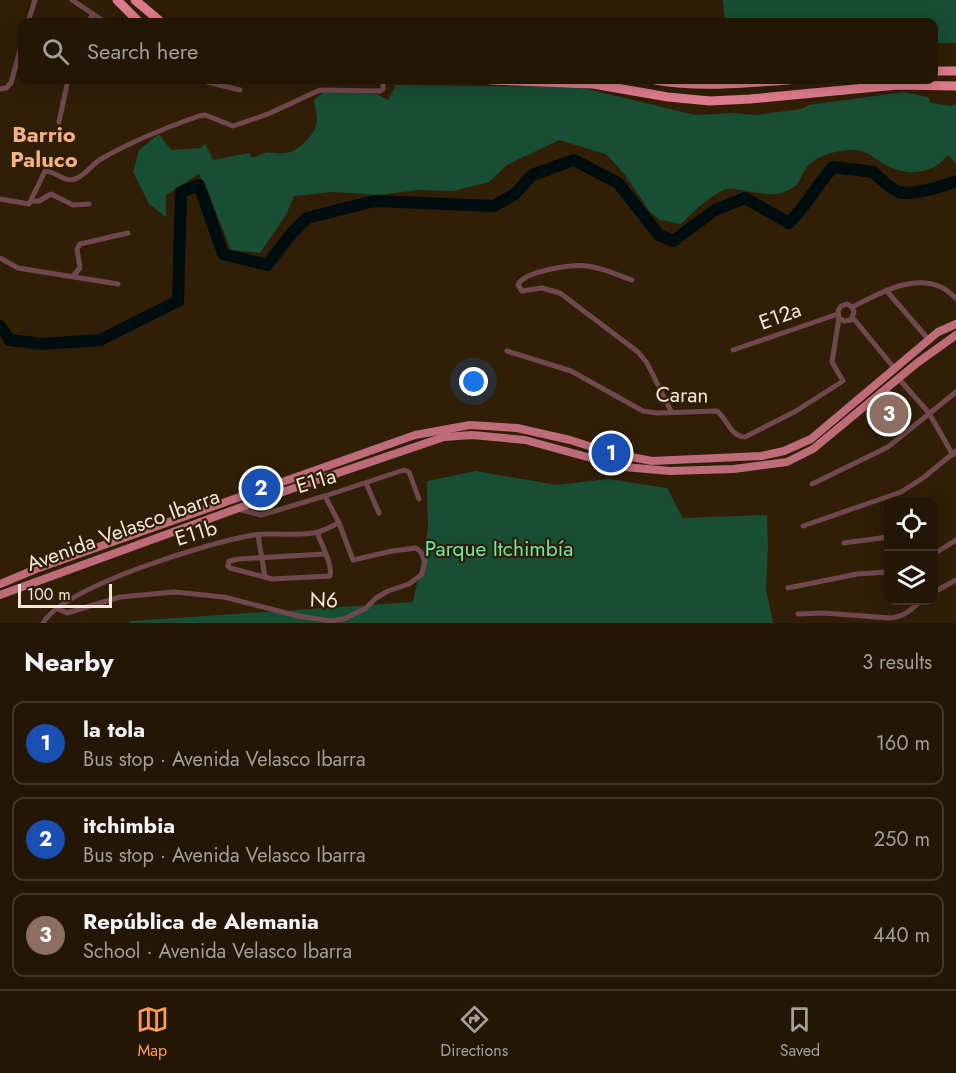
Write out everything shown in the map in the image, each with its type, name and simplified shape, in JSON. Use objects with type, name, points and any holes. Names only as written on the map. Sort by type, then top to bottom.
[{"type":"highway","points":[[117,0],[135,18]]},
{"type":"highway","points":[[135,0],[156,18]]},
{"type":"highway","points":[[938,71],[956,71]]},
{"type":"highway","points":[[593,84],[668,97],[710,101],[897,85],[956,86]]},
{"type":"highway","points":[[695,84],[737,84]]},
{"type":"main road","name":"Avenida Velasco Ibarra","points":[[0,584],[36,569],[415,435],[470,424],[518,428],[611,453],[652,461],[761,456],[784,451],[811,438],[938,332],[956,324]]},
{"type":"main road","name":"Avenida Velasco Ibarra","points":[[0,595],[415,445],[444,437],[472,435],[525,440],[624,467],[670,471],[734,469],[787,462],[813,449],[956,335]]},
{"type":"main road","points":[[587,446],[587,456]]},
{"type":"street","points":[[29,18],[35,0]]},
{"type":"street","points":[[72,0],[99,18]]},
{"type":"street","points":[[90,18],[93,14]]},
{"type":"street","points":[[0,89],[6,88],[11,83],[18,58]]},
{"type":"street","points":[[59,122],[67,84]]},
{"type":"street","points":[[215,84],[240,90]]},
{"type":"street","points":[[32,201],[45,171],[68,181],[78,179],[103,158],[150,133],[199,116],[237,126],[320,90],[380,91],[383,84]]},
{"type":"street","points":[[0,199],[29,204],[51,194],[73,205],[89,204]]},
{"type":"street","points":[[73,276],[80,267],[78,246],[128,233]]},
{"type":"street","points":[[0,258],[18,268],[118,284]]},
{"type":"street","points":[[632,280],[585,266],[553,269],[527,276],[519,281],[518,285],[522,291],[542,288],[560,293],[638,352],[647,363],[671,411]]},
{"type":"street","points":[[852,307],[886,290],[920,283],[941,287],[956,298]]},
{"type":"street","points":[[886,290],[929,340]]},
{"type":"street","points":[[853,318],[846,321],[838,316],[841,306],[847,304],[852,307],[853,318],[895,369]]},
{"type":"street","name":"Caran","points":[[507,351],[571,371],[643,411],[657,413],[717,411],[723,416],[733,433],[745,436],[796,411],[843,381],[832,362],[838,316]]},
{"type":"street","name":"E12a","points":[[733,350],[838,316]]},
{"type":"street","points":[[803,526],[901,492],[954,453],[928,413],[899,379]]},
{"type":"street","points":[[812,484],[888,447],[956,392]]},
{"type":"street","name":"E11a","points":[[237,509],[261,514],[404,470],[410,472],[419,499]]},
{"type":"street","points":[[366,483],[379,513]]},
{"type":"street","points":[[901,492],[903,497]]},
{"type":"street","name":"N6","points":[[56,608],[67,613],[120,597],[174,592],[225,597],[298,616],[332,621],[344,619],[366,608],[376,598],[409,584],[422,574],[425,562],[421,552],[416,548],[392,550],[353,560],[339,523],[325,496]]},
{"type":"street","name":"E11b","points":[[43,623],[56,608],[91,586],[218,542],[258,535],[317,532],[339,523]]},
{"type":"street","points":[[317,532],[325,554],[331,572],[330,576],[288,579],[265,577],[228,566],[230,561],[262,557],[301,557],[325,554]]},
{"type":"street","points":[[258,535],[265,577]]},
{"type":"street","points":[[844,543],[884,538]]},
{"type":"street","points":[[938,551],[956,540]]},
{"type":"street","points":[[788,588],[857,574],[884,572]]},
{"type":"street","points":[[938,589],[956,580]]},
{"type":"street","points":[[798,614],[824,613],[891,618],[908,613],[917,605]]},
{"type":"green space","points":[[723,0],[956,0],[956,43],[938,43],[938,18],[725,18]]},
{"type":"green space","points":[[396,85],[579,87],[695,115],[732,113],[757,115],[801,109],[809,105],[904,92],[928,97],[931,103],[951,106],[956,104],[956,163],[948,155],[927,170],[911,172],[894,169],[863,151],[834,152],[811,163],[797,184],[788,191],[767,194],[726,189],[707,201],[681,224],[660,220],[650,212],[625,175],[606,154],[559,140],[507,165],[489,182],[454,191],[418,190],[379,195],[333,192],[294,196],[286,215],[260,253],[231,250],[199,174],[166,195],[166,217],[149,204],[133,172],[139,150],[159,134],[171,150],[201,148],[205,143],[213,160],[249,153],[253,158],[267,153],[291,152],[302,145],[314,130],[317,119],[314,100],[324,92],[377,94],[388,100]]},
{"type":"green space","name":"Parque Itchimbía","points":[[476,471],[556,485],[608,479],[667,488],[683,518],[767,515],[766,589],[773,623],[129,623],[131,621],[413,602],[428,530],[427,481]]},
{"type":"waterway","points":[[0,326],[10,340],[43,344],[100,340],[178,301],[181,192],[199,185],[223,254],[267,265],[307,218],[374,201],[494,206],[515,194],[532,175],[574,160],[618,183],[659,235],[673,241],[715,210],[745,198],[789,223],[833,167],[873,172],[891,188],[904,193],[928,190],[956,181]]},
{"type":"place","name":"República de Alemania","points":[[889,414]]},
{"type":"place","name":"la tola","points":[[611,453]]},
{"type":"place","name":"itchimbia","points":[[261,488]]},
{"type":"district","name":"Barrio Paluco","points":[[44,146]]}]
